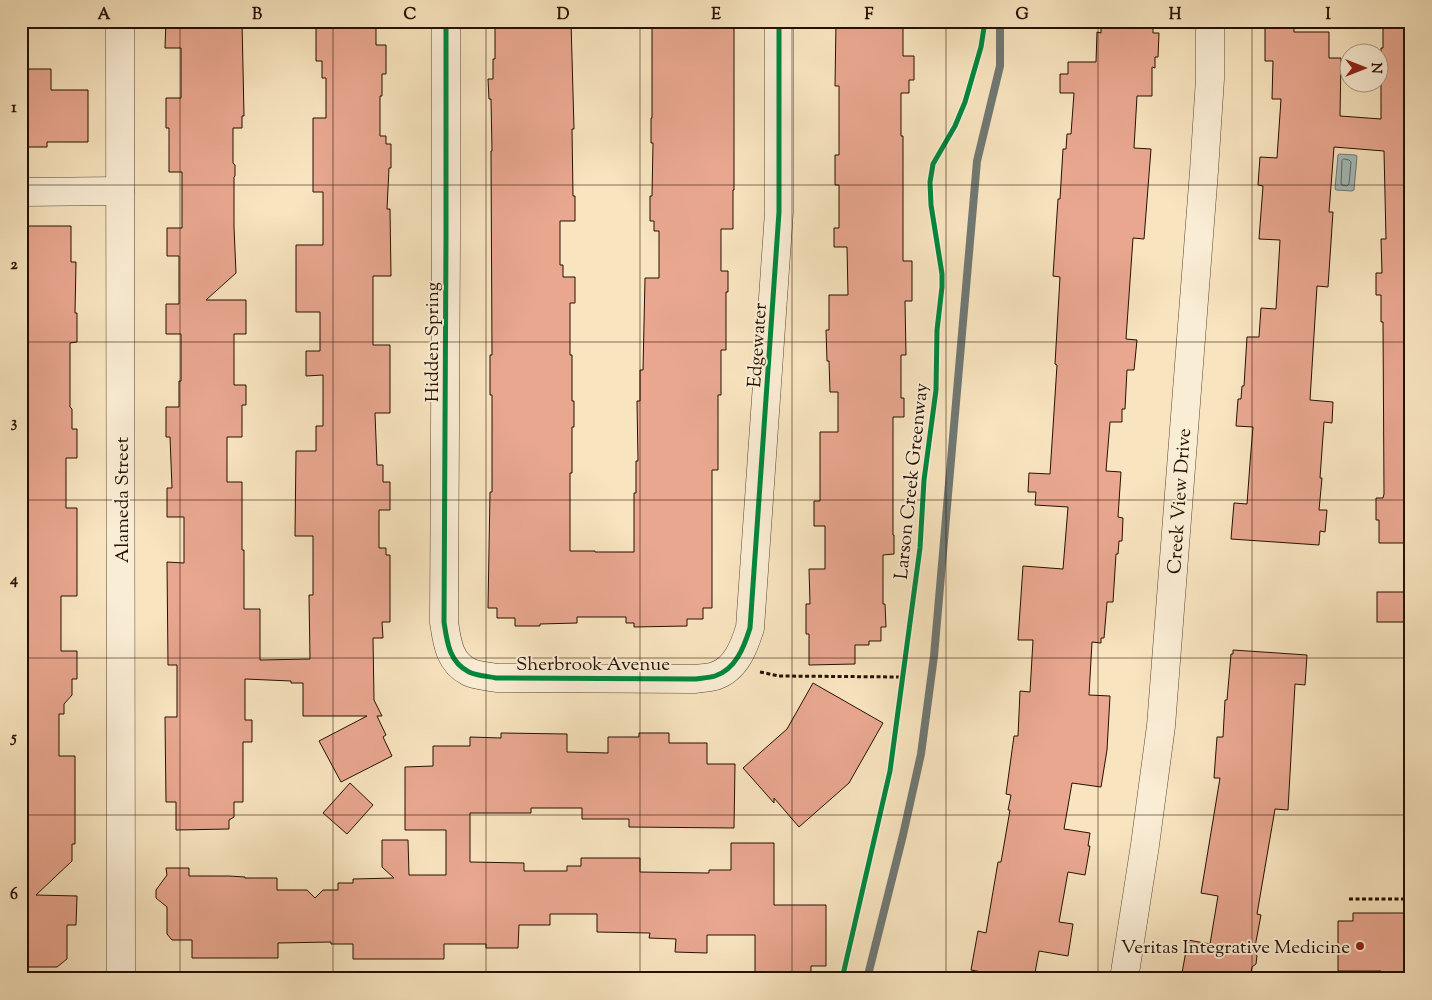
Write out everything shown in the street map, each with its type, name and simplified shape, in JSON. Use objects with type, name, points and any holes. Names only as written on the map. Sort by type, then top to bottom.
[{"type":"street","name":"Alameda Street","points":[[120,21],[121,979]]},
{"type":"street","name":"Hidden Spring","points":[[446,21],[444,622],[448,646],[455,661]]},
{"type":"street","name":"Edgewater","points":[[732,665],[744,648],[750,628],[752,608],[779,229],[779,21]]},
{"type":"street","name":"Creek View Drive","points":[[1124,979],[1161,726],[1204,171],[1210,78],[1210,21]]},
{"type":"street","points":[[21,192],[120,191]]},
{"type":"street","name":"Sherbrook Avenue","points":[[455,661],[470,672],[496,678],[695,679],[716,676],[732,665]]},
{"type":"path","points":[[1403,633],[1411,633]]},
{"type":"path","points":[[732,665],[779,676],[902,677]]},
{"type":"path","points":[[901,686],[904,668]]},
{"type":"path","points":[[1404,822],[1411,822]]},
{"type":"path","points":[[1349,899],[1411,899]]},
{"type":"water","points":[[1339,154],[1357,156],[1354,190],[1352,191],[1335,189]]},
{"type":"building","points":[[166,21],[242,21],[244,116],[242,116],[242,128],[233,128],[236,273],[206,300],[246,300],[246,334],[234,334],[234,385],[246,385],[246,405],[242,405],[242,437],[227,437],[227,482],[242,482],[244,609],[260,609],[260,660],[310,659],[309,595],[313,595],[313,536],[295,536],[296,451],[316,451],[316,426],[323,426],[323,375],[306,376],[306,351],[320,351],[320,312],[296,312],[296,245],[323,245],[323,192],[313,192],[313,118],[326,118],[326,78],[322,78],[322,61],[316,61],[316,21],[376,21],[376,45],[386,45],[386,74],[382,74],[382,96],[380,96],[380,136],[386,136],[386,144],[391,144],[387,209],[390,209],[391,276],[373,276],[373,345],[390,345],[390,413],[375,413],[377,465],[383,465],[383,482],[390,482],[390,510],[379,510],[379,548],[386,548],[386,555],[390,555],[390,622],[382,622],[383,638],[373,638],[374,700],[382,716],[377,716],[386,735],[383,737],[392,756],[341,782],[319,741],[367,716],[303,716],[303,683],[245,679],[245,720],[252,720],[252,742],[243,742],[243,802],[234,802],[234,817],[229,820],[229,829],[176,830],[176,802],[166,802],[165,717],[177,717],[177,665],[168,665],[167,562],[184,563],[184,517],[167,517],[167,488],[172,488],[170,437],[166,437],[166,407],[179,407],[181,334],[166,334],[166,304],[179,304],[179,256],[167,256],[167,228],[182,228],[182,172],[169,172],[169,128],[166,128],[166,98],[181,98],[181,48],[165,48]]},
{"type":"building","points":[[495,21],[571,21],[575,221],[560,221],[560,265],[563,265],[563,277],[575,277],[575,303],[570,303],[570,355],[572,355],[574,427],[572,427],[572,473],[570,473],[570,551],[595,552],[634,552],[634,493],[636,493],[636,461],[638,461],[637,401],[640,401],[640,370],[643,370],[645,278],[659,278],[659,231],[654,231],[654,221],[650,221],[653,143],[651,143],[652,27],[661,27],[661,21],[726,21],[726,26],[734,26],[733,229],[721,229],[721,271],[728,271],[728,292],[726,292],[726,350],[721,350],[721,395],[718,395],[718,470],[712,470],[712,608],[703,608],[703,619],[687,619],[687,626],[634,627],[634,623],[626,623],[626,617],[577,617],[577,623],[515,626],[515,618],[497,618],[497,608],[488,608],[490,492],[492,492],[490,355],[492,355],[492,151],[491,99],[489,99],[488,79],[493,79]]},
{"type":"building","points":[[836,21],[903,21],[903,56],[914,56],[914,80],[909,80],[909,93],[901,93],[903,261],[912,261],[912,301],[905,301],[906,355],[901,355],[901,398],[904,398],[904,417],[893,417],[894,554],[883,555],[883,604],[885,604],[886,627],[881,627],[881,641],[869,641],[869,645],[855,645],[855,664],[809,665],[809,634],[806,634],[806,604],[810,604],[809,569],[825,569],[825,526],[814,526],[814,501],[820,501],[820,432],[838,432],[838,392],[830,392],[829,361],[827,361],[826,330],[829,330],[829,295],[848,295],[847,247],[834,247],[834,228],[839,228],[839,185],[835,185],[835,155],[839,155],[839,86],[835,86]]},
{"type":"building","points":[[1101,21],[1153,21],[1153,33],[1159,33],[1158,57],[1155,57],[1155,68],[1152,67],[1152,96],[1137,96],[1134,148],[1151,149],[1144,239],[1133,238],[1126,339],[1137,340],[1134,370],[1127,370],[1125,409],[1122,409],[1122,422],[1110,422],[1106,471],[1121,472],[1118,517],[1123,518],[1122,541],[1119,541],[1118,554],[1116,554],[1113,602],[1107,602],[1104,638],[1101,638],[1101,643],[1092,642],[1089,695],[1110,696],[1107,750],[1101,787],[1072,783],[1064,829],[1090,833],[1088,846],[1090,846],[1085,875],[1068,872],[1059,922],[1073,924],[1068,956],[1039,951],[1035,973],[1031,972],[1030,979],[980,979],[982,972],[971,970],[978,931],[986,933],[998,862],[1001,862],[1010,810],[1008,810],[1011,795],[1006,794],[1014,736],[1018,736],[1020,691],[1030,692],[1033,640],[1018,640],[1023,566],[1063,569],[1068,507],[1035,505],[1036,492],[1028,492],[1029,473],[1050,474],[1060,277],[1053,276],[1063,149],[1066,149],[1067,134],[1071,134],[1074,93],[1060,93],[1060,74],[1068,74],[1068,62],[1096,62],[1097,32],[1101,33]]},
{"type":"building","points":[[1383,21],[1411,21],[1411,543],[1379,543],[1379,520],[1376,520],[1376,498],[1383,498],[1384,494],[1383,322],[1381,322],[1381,295],[1376,295],[1376,273],[1382,273],[1381,239],[1386,239],[1384,151],[1334,147],[1329,212],[1333,212],[1328,287],[1317,286],[1310,400],[1333,402],[1332,423],[1324,422],[1320,478],[1322,478],[1319,510],[1327,510],[1325,532],[1320,531],[1319,545],[1231,539],[1234,503],[1247,504],[1253,427],[1236,426],[1238,399],[1241,399],[1242,386],[1244,386],[1247,337],[1259,337],[1261,308],[1276,309],[1280,240],[1259,239],[1263,186],[1258,185],[1260,157],[1277,158],[1281,99],[1272,99],[1273,61],[1265,61],[1265,22],[1294,23],[1294,32],[1329,32],[1329,58],[1340,58],[1340,116],[1381,119],[1381,92],[1390,92],[1390,42],[1383,42]]},
{"type":"building","points":[[21,69],[51,69],[51,90],[88,90],[88,142],[47,142],[47,147],[21,147]]},
{"type":"building","points":[[21,226],[71,226],[71,262],[76,262],[75,313],[77,313],[77,342],[70,343],[70,407],[72,409],[72,429],[77,429],[77,458],[66,458],[66,508],[77,508],[77,596],[61,596],[61,651],[77,651],[77,679],[72,679],[72,695],[64,704],[64,714],[59,714],[59,756],[75,756],[75,844],[72,844],[72,861],[36,895],[77,896],[76,925],[67,925],[67,959],[57,967],[21,967]]},
{"type":"building","points":[[1377,592],[1411,592],[1411,622],[1377,622]]},
{"type":"building","points":[[1233,650],[1307,655],[1305,685],[1295,684],[1288,810],[1275,809],[1257,914],[1261,915],[1254,952],[1257,956],[1256,964],[1252,967],[1250,979],[1216,979],[1182,973],[1188,940],[1210,944],[1218,896],[1201,893],[1220,778],[1214,778],[1217,737],[1223,737],[1225,700],[1227,700],[1231,654],[1233,654]]},
{"type":"building","points":[[813,683],[883,723],[849,783],[799,827],[774,798],[774,803],[743,768],[787,729]]},
{"type":"building","points":[[501,733],[567,734],[567,752],[608,753],[608,737],[639,737],[639,733],[669,733],[669,743],[707,743],[707,764],[735,764],[734,828],[629,827],[629,819],[582,819],[582,808],[531,808],[531,813],[470,813],[470,862],[524,863],[524,871],[567,871],[567,866],[581,866],[581,858],[640,858],[640,872],[709,873],[709,870],[731,870],[731,843],[774,843],[774,905],[826,905],[826,966],[811,966],[811,979],[755,979],[755,935],[707,935],[707,953],[675,952],[676,939],[649,938],[650,933],[597,932],[597,914],[550,914],[550,925],[519,925],[518,948],[486,948],[486,944],[444,944],[444,959],[353,959],[353,944],[331,944],[331,942],[278,943],[278,958],[192,958],[192,940],[172,940],[167,934],[167,907],[156,898],[156,890],[167,875],[166,868],[189,868],[189,876],[277,878],[277,890],[307,890],[315,898],[323,890],[338,890],[338,883],[353,883],[353,879],[394,878],[382,867],[382,840],[408,840],[409,875],[446,875],[446,830],[405,830],[405,767],[433,766],[433,746],[470,746],[470,737],[501,738]]},
{"type":"building","points":[[350,783],[373,805],[347,834],[323,813]]},
{"type":"building","points":[[1353,913],[1411,913],[1411,979],[1381,979],[1381,971],[1338,971],[1338,921],[1353,921]]},
{"type":"waterway","points":[[867,979],[921,754],[934,656],[977,161],[1000,66],[1000,21]]},
{"type":"cycle path","points":[[446,21],[444,622],[450,651],[462,668],[479,675],[496,678],[695,679],[715,676],[734,663],[742,650],[750,628],[779,212],[779,21]]},
{"type":"cycle path","name":"Larson Creek Greenway","points":[[842,979],[890,771],[920,548],[924,480],[936,390],[937,330],[942,287],[942,274],[931,205],[930,182],[933,164],[955,126],[965,102],[981,47],[985,21]]},
{"type":"place","name":"Veritas Integrative Medicine","points":[[1360,946]]}]
